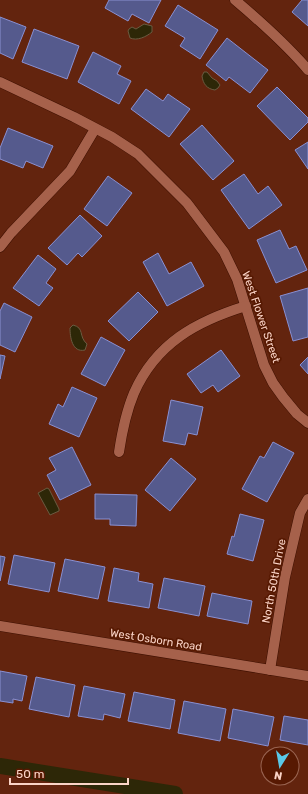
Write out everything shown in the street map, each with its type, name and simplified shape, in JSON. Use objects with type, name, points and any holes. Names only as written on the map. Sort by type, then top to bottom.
[{"type":"street","points":[[235,0],[262,22],[308,70]]},
{"type":"street","name":"West Flower Street","points":[[0,82],[74,117],[112,137],[138,154],[187,202],[224,252],[237,279],[264,364],[273,383],[292,408],[308,423]]},
{"type":"street","points":[[0,247],[11,233],[70,172],[95,129]]},
{"type":"street","points":[[119,452],[127,412],[134,393],[146,370],[162,351],[176,338],[201,323],[226,312],[246,306]]},
{"type":"street","name":"North 50th Drive","points":[[270,670],[285,577],[300,513],[308,500]]},
{"type":"street","name":"West Osborn Road","points":[[0,626],[308,676]]},
{"type":"shaded area","points":[[144,24],[152,26],[152,32],[141,38],[130,38],[128,31],[129,29],[132,27],[136,29]]},
{"type":"shaded area","points":[[204,72],[207,72],[217,81],[220,85],[218,88],[215,90],[206,86],[202,76]]},
{"type":"shaded area","points":[[73,325],[79,328],[84,341],[87,344],[85,350],[77,349],[73,344],[70,328]]},
{"type":"shaded area","points":[[47,488],[49,489],[59,509],[59,511],[50,515],[38,493]]},
{"type":"building","points":[[109,0],[161,0],[149,23],[132,14],[128,21],[105,8]]},
{"type":"building","points":[[302,0],[308,0],[308,26],[292,12]]},
{"type":"building","points":[[178,5],[218,30],[200,59],[180,46],[185,38],[165,26]]},
{"type":"building","points":[[0,17],[26,27],[13,59],[0,53]]},
{"type":"building","points":[[34,29],[79,46],[67,79],[22,62]]},
{"type":"building","points":[[227,38],[268,70],[250,93],[229,77],[226,81],[206,65]]},
{"type":"building","points":[[93,52],[121,66],[117,74],[131,81],[119,104],[78,82]]},
{"type":"building","points":[[277,87],[308,118],[308,122],[290,140],[257,106]]},
{"type":"building","points":[[146,89],[163,101],[168,94],[190,109],[169,137],[131,109]]},
{"type":"building","points":[[202,125],[234,161],[213,180],[180,144]]},
{"type":"building","points":[[8,128],[53,146],[43,168],[26,161],[23,168],[0,159],[0,148]]},
{"type":"building","points":[[308,142],[308,169],[295,150]]},
{"type":"building","points":[[244,174],[258,194],[268,186],[282,205],[249,229],[221,190]]},
{"type":"building","points":[[108,176],[132,193],[107,226],[84,209]]},
{"type":"building","points":[[80,215],[102,236],[82,257],[78,253],[67,265],[48,248]]},
{"type":"building","points":[[280,230],[289,249],[296,246],[307,270],[276,283],[257,240]]},
{"type":"building","points":[[158,253],[169,274],[191,262],[204,286],[167,306],[143,262]]},
{"type":"building","points":[[38,255],[56,269],[46,283],[53,288],[39,306],[13,288]]},
{"type":"building","points":[[308,288],[308,337],[293,341],[280,296]]},
{"type":"building","points":[[138,292],[158,312],[129,341],[108,321]]},
{"type":"building","points":[[4,303],[32,317],[15,352],[0,345],[0,311]]},
{"type":"building","points":[[101,337],[125,350],[105,386],[81,374]]},
{"type":"building","points":[[221,350],[240,376],[218,392],[213,385],[201,393],[187,374]]},
{"type":"building","points":[[0,355],[5,356],[0,379]]},
{"type":"building","points":[[308,357],[308,374],[300,365]]},
{"type":"building","points":[[72,387],[97,398],[79,437],[49,424],[58,404],[63,407]]},
{"type":"building","points":[[171,400],[203,407],[197,435],[188,433],[185,445],[163,441]]},
{"type":"building","points":[[273,442],[294,453],[267,502],[242,489],[260,456],[264,458]]},
{"type":"building","points":[[72,447],[91,485],[60,500],[47,475],[56,470],[49,458]]},
{"type":"building","points":[[171,458],[196,479],[170,511],[145,490]]},
{"type":"building","points":[[95,494],[137,495],[136,526],[110,525],[110,519],[95,519]]},
{"type":"building","points":[[240,514],[264,520],[253,561],[227,554],[232,536],[234,537]]},
{"type":"building","points":[[14,555],[55,563],[49,592],[8,584]]},
{"type":"building","points":[[0,556],[5,557],[0,581]]},
{"type":"building","points":[[65,559],[105,567],[98,599],[58,591]]},
{"type":"building","points":[[114,568],[139,573],[138,581],[153,584],[149,608],[108,601]]},
{"type":"building","points":[[164,578],[205,586],[199,616],[158,608]]},
{"type":"building","points":[[212,593],[252,601],[248,624],[207,616]]},
{"type":"building","points":[[0,671],[27,676],[22,701],[13,699],[13,703],[0,701]]},
{"type":"building","points":[[36,677],[75,685],[69,717],[29,709]]},
{"type":"building","points":[[84,686],[125,694],[120,718],[104,714],[103,720],[78,716]]},
{"type":"building","points":[[134,692],[175,700],[170,729],[128,721]]},
{"type":"building","points":[[184,701],[226,709],[220,741],[178,733]]},
{"type":"building","points":[[233,709],[274,717],[268,746],[228,738]]},
{"type":"building","points":[[284,716],[308,720],[308,745],[280,740]]},
{"type":"waterway","points":[[0,766],[175,794]]}]
